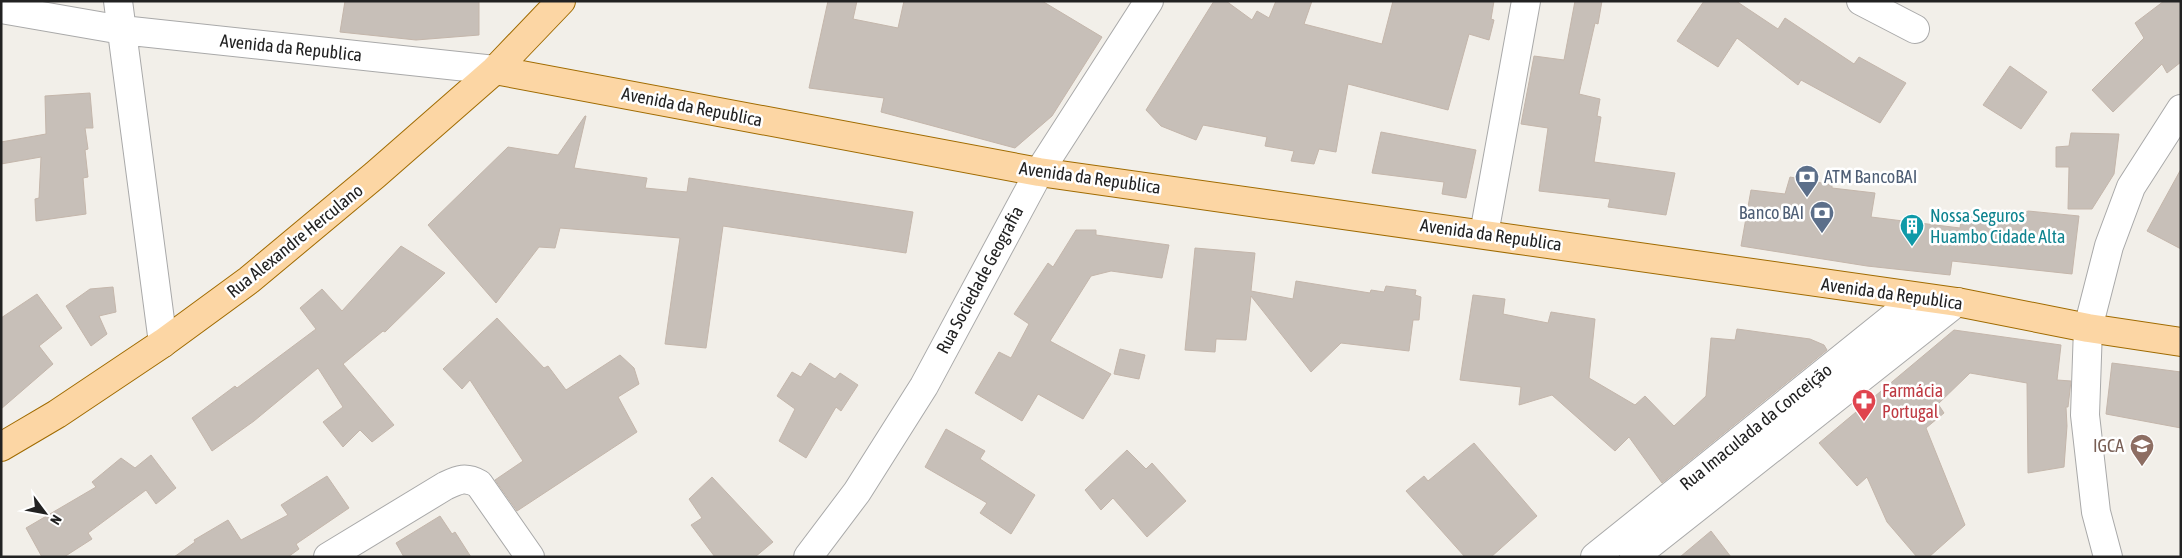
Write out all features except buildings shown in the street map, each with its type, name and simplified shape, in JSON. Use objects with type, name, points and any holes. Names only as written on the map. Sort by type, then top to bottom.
[{"type":"main road","name":"Rua Alexandre Herculano","points":[[1,447],[57,414],[162,343],[249,280],[375,175],[495,70],[562,1]]},
{"type":"main road","name":"Avenida da Republica","points":[[495,70],[1038,172],[1484,234],[1917,298],[1957,302],[2088,328],[2181,342]]},
{"type":"street","points":[[118,1],[162,343]]},
{"type":"street","name":"Rua Sociedade Geografia","points":[[808,557],[857,492],[924,386],[1038,172],[1149,1]]},
{"type":"street","points":[[1484,234],[1526,1]]},
{"type":"street","points":[[1861,1],[1915,29]]},
{"type":"street","name":"Avenida da Republica","points":[[1,9],[122,30],[495,70]]},
{"type":"street","points":[[2108,557],[2096,512],[2085,414],[2088,328],[2109,246],[2131,187],[2181,109]]},
{"type":"street","name":"Rua Imaculada da Conceição","points":[[1595,557],[1917,298]]},
{"type":"street","name":"Rua Imaculada da Conceição","points":[[1634,557],[1957,302]]},
{"type":"street","points":[[328,557],[445,486],[462,478],[479,484],[530,557]]},
{"type":"place","name":"ATM BancoBAI","points":[[1807,198]]},
{"type":"place","name":"Banco BAI","points":[[1822,234]]},
{"type":"place","name":"Nossa Seguros Huambo Cidade Alta","points":[[1912,247]]},
{"type":"place","name":"Farmácia Portugal","points":[[1864,422]]},
{"type":"place","name":"IGCA","points":[[2142,467]]}]
